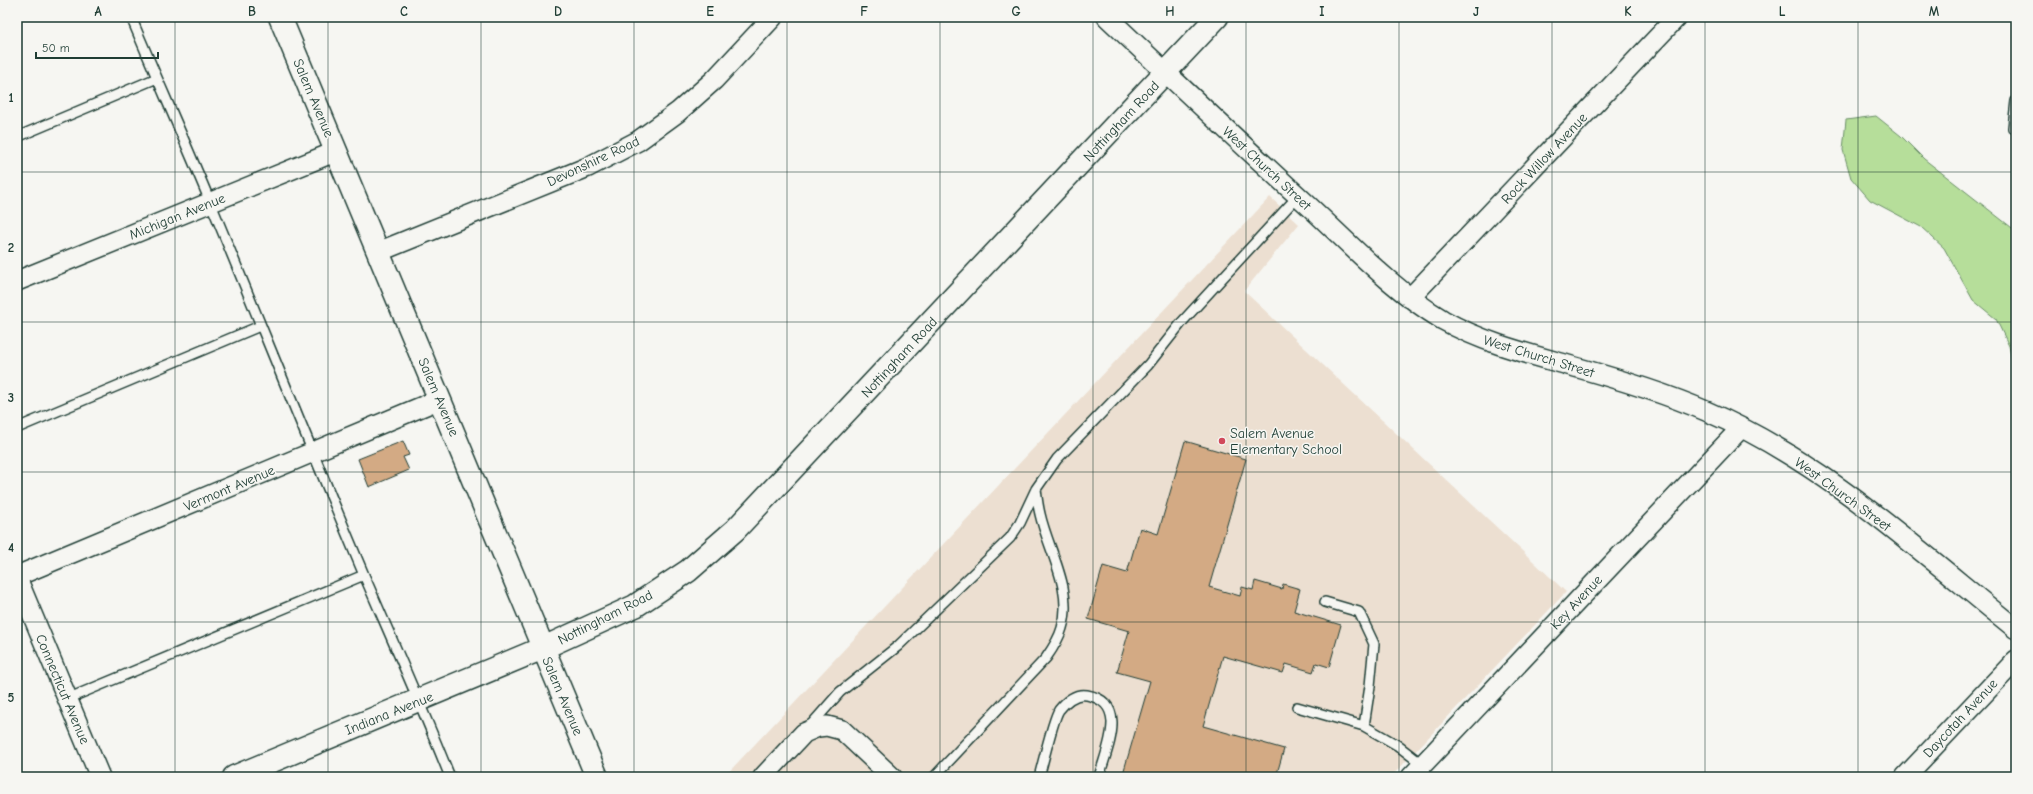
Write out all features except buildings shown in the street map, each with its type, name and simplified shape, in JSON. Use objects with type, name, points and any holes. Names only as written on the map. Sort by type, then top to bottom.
[{"type":"main road","name":"Salem Avenue","points":[[280,17],[597,777]]},
{"type":"main road","name":"Nottingham Road","points":[[543,648],[635,606],[688,572],[736,530],[1217,17]]},
{"type":"main road","name":"Indiana Avenue","points":[[234,777],[420,701],[543,648]]},
{"type":"street","name":"Devonshire Road","points":[[378,252],[588,167],[638,141],[678,112],[714,80],[773,17]]},
{"type":"street","name":"West Church Street","points":[[1107,17],[1298,196],[1410,298],[1444,320],[1476,336],[1513,350],[1616,378],[1707,411],[1740,428],[1796,459],[1845,492],[2016,629]]},
{"type":"street","name":"Rock Willow Avenue","points":[[1410,298],[1677,17]]},
{"type":"street","name":"Michigan Avenue","points":[[17,281],[337,151]]},
{"type":"street","name":"Vermont Avenue","points":[[17,577],[440,399]]},
{"type":"street","name":"Key Avenue","points":[[1417,771],[1740,428]]},
{"type":"street","name":"Connecticut Avenue","points":[[17,577],[100,777]]},
{"type":"street","name":"Daycotah Avenue","points":[[1905,777],[2016,660]]},
{"type":"street","points":[[763,777],[804,733],[818,727],[827,726],[842,730],[892,777]]},
{"type":"lane","points":[[131,17],[211,203],[260,326],[314,452],[364,575],[420,701],[450,777]]},
{"type":"lane","points":[[17,137],[157,78]]},
{"type":"lane","points":[[2013,128],[2016,101]]},
{"type":"lane","points":[[804,733],[840,692],[898,646],[1010,538],[1020,523],[1036,489],[1057,459],[1148,365],[1182,322],[1298,196]]},
{"type":"lane","points":[[17,428],[260,326]]},
{"type":"lane","points":[[934,777],[1046,658],[1057,641],[1063,627],[1065,599],[1062,583],[1040,514],[1036,489]]},
{"type":"lane","points":[[67,699],[364,575]]},
{"type":"lane","points":[[1325,602],[1359,612],[1374,644],[1364,726]]},
{"type":"lane","points":[[1039,777],[1058,711],[1072,697],[1083,694],[1095,697],[1106,704],[1111,710],[1111,733],[1098,777]]},
{"type":"lane","points":[[1297,707],[1364,726],[1397,745],[1417,771]]},
{"type":"shaded area","name":"Salem Avenue Elementary School","points":[[1270,197],[1299,224],[1244,291],[1566,592],[1391,777],[724,777]]},
{"type":"green space","points":[[1876,116],[1901,136],[1924,159],[2016,231],[2016,380],[2009,346],[1996,319],[1973,300],[1944,248],[1921,227],[1870,200],[1851,178],[1843,150],[1846,120]]},
{"type":"place","name":"Salem Avenue Elementary School","points":[[1222,441]]}]
